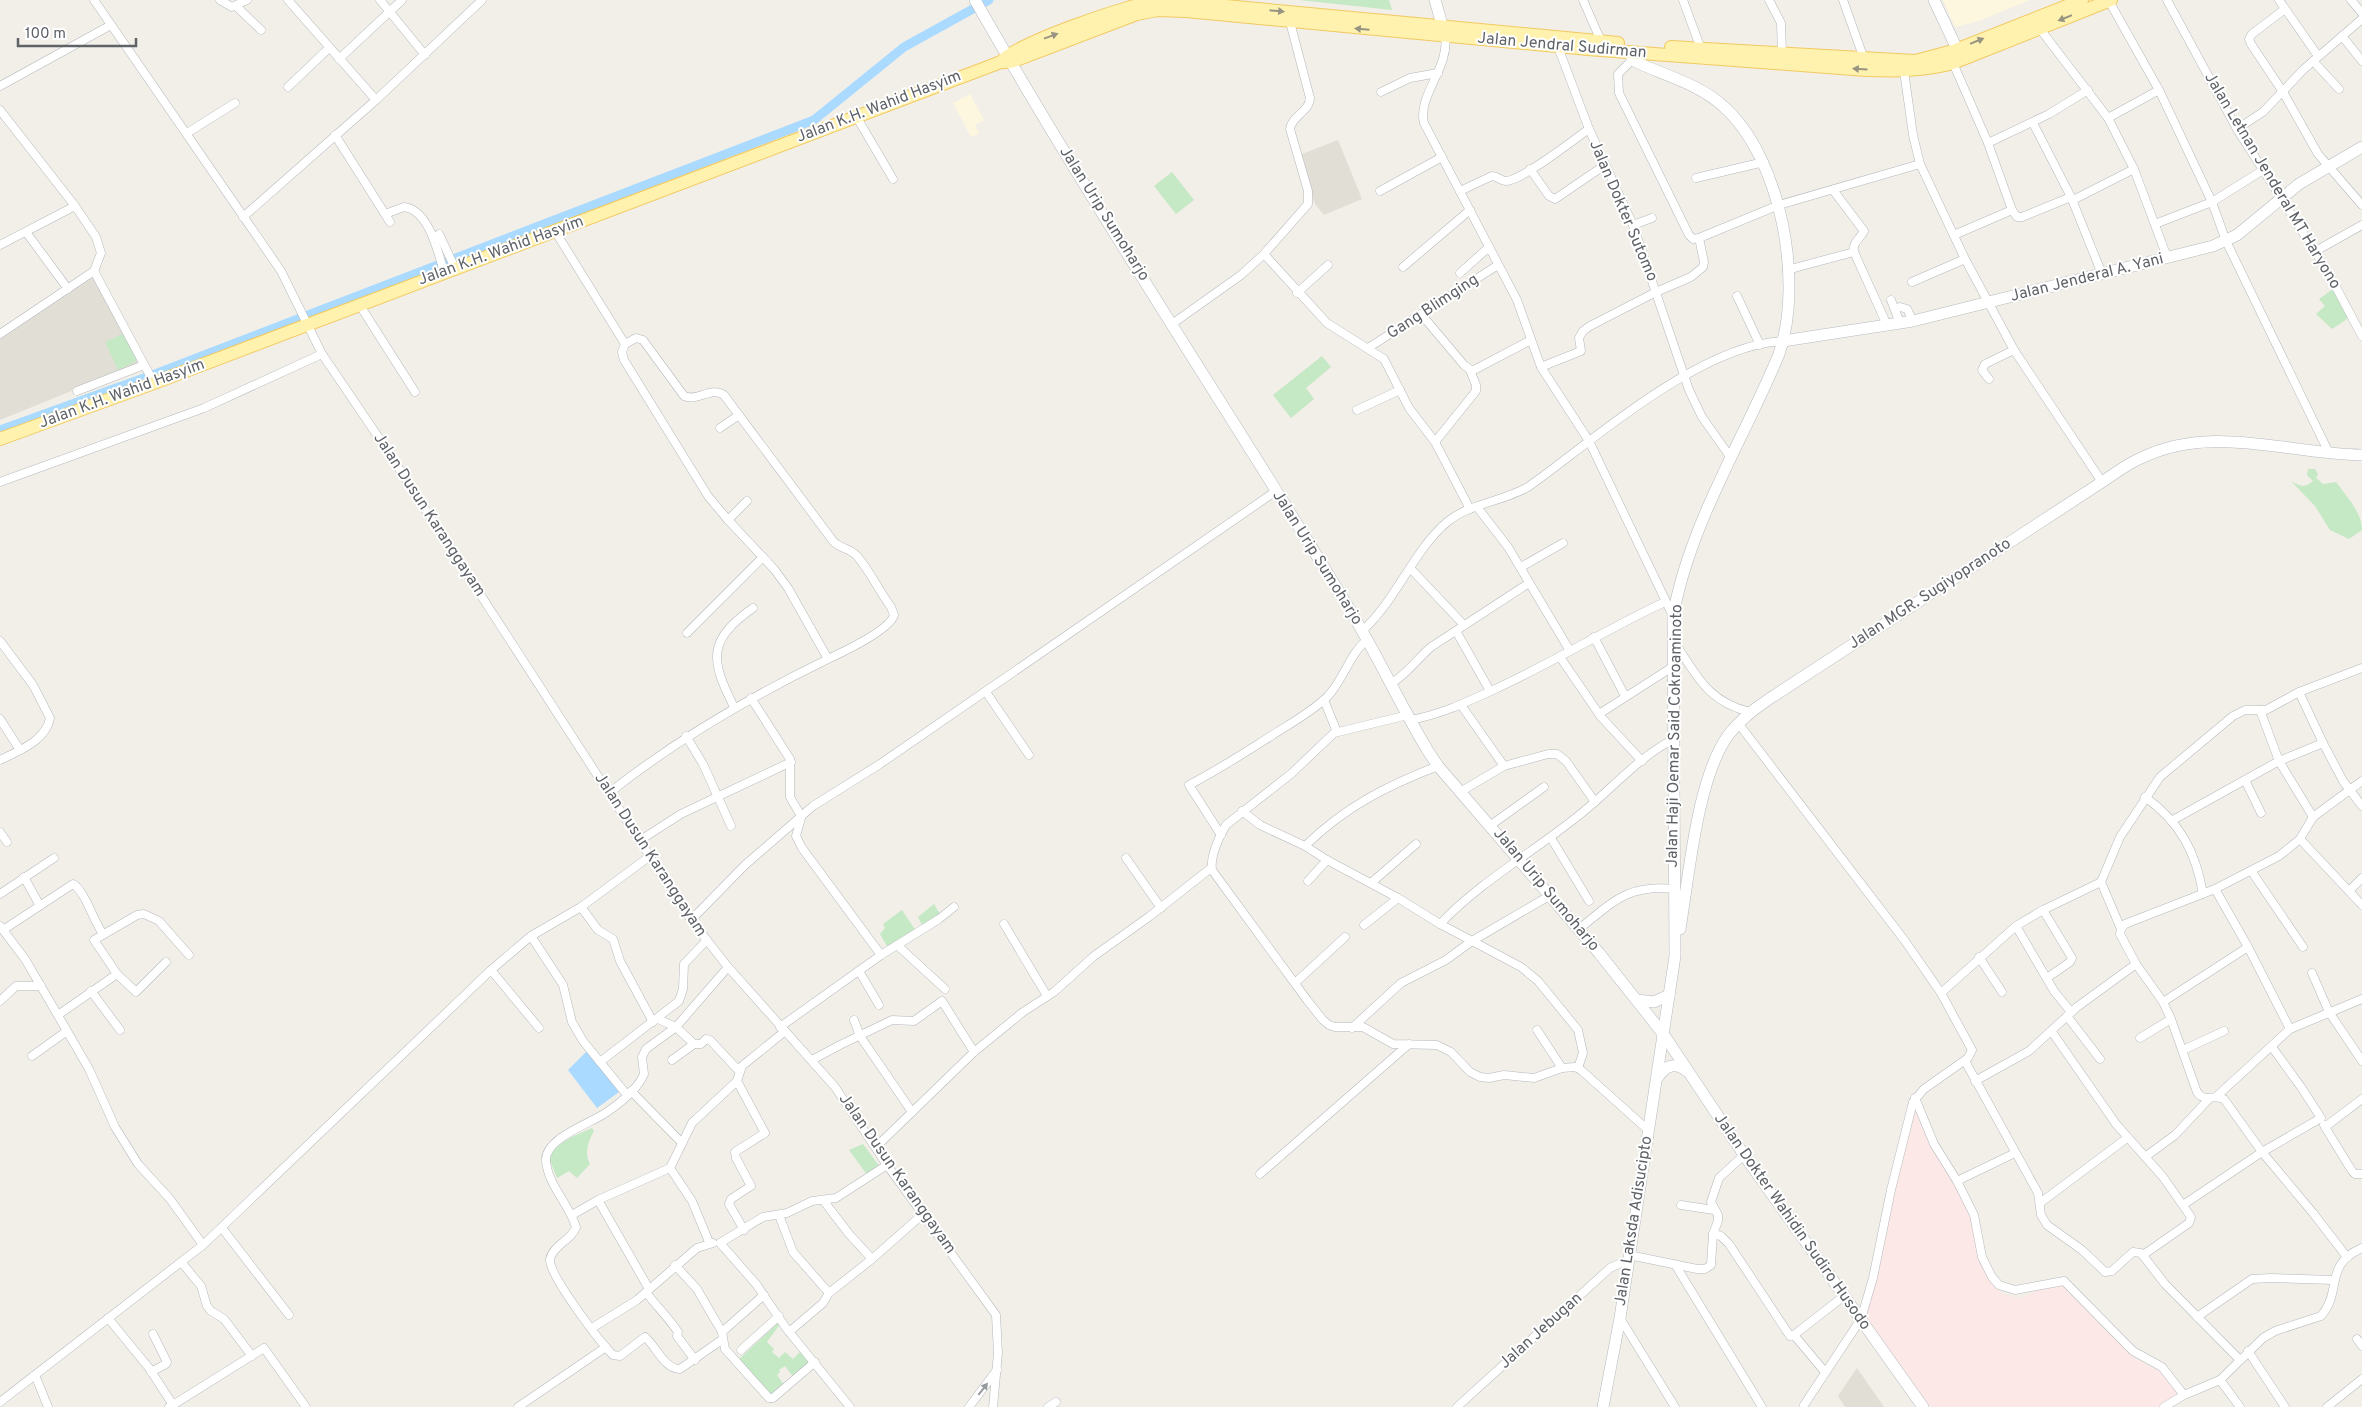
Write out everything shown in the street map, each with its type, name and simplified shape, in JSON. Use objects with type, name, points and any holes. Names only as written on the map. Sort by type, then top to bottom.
[{"type":"main road","name":"Jalan Urip Sumoharjo","points":[[976,0],[1006,60],[1365,636],[1438,766],[1579,929],[1664,1035]]},
{"type":"main road","name":"Jalan Jendral Sudirman","points":[[1006,60],[1033,42],[1151,1],[1170,0],[1632,56],[1817,61],[1864,59],[1915,61],[2110,0]]},
{"type":"main road","points":[[1435,0],[1444,32]]},
{"type":"main road","points":[[1934,0],[1957,49]]},
{"type":"main road","name":"Jalan Jendral Sudirman","points":[[1006,60],[1147,11],[1186,11],[1290,22],[1782,54],[1817,61],[1904,71],[1953,63],[2082,0]]},
{"type":"main road","name":"Jalan Haji Oemar Said Cokroaminoto","points":[[1632,56],[1702,90],[1715,99],[1745,129],[1764,162],[1779,205],[1787,270],[1788,306],[1783,341],[1766,385],[1731,458],[1685,565],[1673,616],[1675,643],[1675,956],[1664,1035]]},
{"type":"main road","name":"Jalan K.H. Wahid Hasyim","points":[[0,439],[153,382],[305,321],[359,304],[447,264],[555,231],[1006,60]]},
{"type":"main road","name":"Jalan Jenderal A. Yani","points":[[1783,341],[1913,321],[2200,250],[2226,241],[2242,232],[2280,198],[2362,147]]},
{"type":"main road","name":"Jalan MGR. Sugiyopranoto","points":[[1675,956],[1699,815],[1710,771],[1720,749],[1738,723],[1750,712],[2139,458],[2192,442],[2240,441],[2362,455]]},
{"type":"main road","points":[[1637,1000],[1654,1002],[1669,995]]},
{"type":"main road","name":"Jalan Dokter Wahidin Sudiro Husodo","points":[[1664,1035],[1744,1155],[1923,1407]]},
{"type":"main road","name":"Jalan Laksda Adisucipto","points":[[1603,1407],[1620,1318],[1664,1035]]},
{"type":"main road","points":[[1657,1079],[1663,1070],[1670,1066],[1681,1066],[1689,1072]]},
{"type":"street","name":"Jalan Dusun Karanggayam","points":[[94,0],[281,271],[322,354],[381,441],[691,920],[728,967],[835,1087],[876,1146],[887,1166],[996,1315],[998,1339],[997,1370],[993,1407]]},
{"type":"street","points":[[220,0],[230,7],[247,0]]},
{"type":"street","points":[[288,0],[376,100]]},
{"type":"street","points":[[380,0],[425,54]]},
{"type":"street","points":[[339,59],[402,0]]},
{"type":"street","points":[[243,217],[376,100],[482,0]]},
{"type":"street","points":[[1583,0],[1601,41]]},
{"type":"street","points":[[1683,0],[1701,48]]},
{"type":"street","points":[[1769,0],[1781,23],[1782,54]]},
{"type":"street","points":[[1843,0],[1864,59]]},
{"type":"street","points":[[2110,0],[2159,90],[2212,202],[2226,241],[2328,451]]},
{"type":"street","name":"Jalan Letnan Jenderal MT Haryono","points":[[2168,0],[2237,130],[2328,272],[2362,336]]},
{"type":"street","points":[[2279,0],[2338,89]]},
{"type":"street","points":[[2351,0],[2362,13]]},
{"type":"street","points":[[236,6],[261,30]]},
{"type":"street","points":[[2285,9],[2252,34],[2250,39],[2318,154],[2362,204]]},
{"type":"street","points":[[2237,130],[2263,112],[2316,58],[2362,19]]},
{"type":"street","points":[[1172,324],[1241,275],[1264,254],[1307,206],[1309,200],[1290,129],[1292,121],[1308,107],[1310,98],[1290,22]]},
{"type":"street","points":[[2036,24],[2108,118],[2134,169],[2167,257]]},
{"type":"street","points":[[0,86],[111,25]]},
{"type":"street","points":[[1444,32],[1446,49],[1423,108],[1422,117],[1426,130],[1521,309],[1541,367],[1588,441],[1673,616]]},
{"type":"street","points":[[2342,36],[2362,61]]},
{"type":"street","name":"Jalan Dokter Sutomo","points":[[1558,47],[1589,129],[1633,225],[1683,376],[1702,416],[1731,458]]},
{"type":"street","points":[[288,87],[329,48]]},
{"type":"street","points":[[1632,56],[1618,74],[1619,93],[1689,235],[1693,239],[1779,205],[1920,164]]},
{"type":"street","points":[[1953,63],[1988,143],[2012,210],[2017,217],[2022,217],[2072,198],[2134,169]]},
{"type":"street","points":[[1904,71],[1913,135],[1920,164],[1965,259],[2014,350],[2102,482]]},
{"type":"street","points":[[1381,92],[1410,78],[1438,73]]},
{"type":"street","points":[[1988,143],[2033,122],[2088,90]]},
{"type":"street","points":[[2108,118],[2159,90]]},
{"type":"street","points":[[187,133],[236,103]]},
{"type":"street","points":[[0,110],[75,206],[99,244],[100,258],[94,271],[0,334]]},
{"type":"street","points":[[856,116],[893,179]]},
{"type":"street","points":[[2033,122],[2072,198],[2102,274]]},
{"type":"street","points":[[1460,191],[1492,176],[1507,181],[1530,170],[1589,129]]},
{"type":"street","points":[[336,135],[388,218],[400,208],[409,208],[416,211],[434,238],[447,264]]},
{"type":"street","points":[[1380,191],[1442,157]]},
{"type":"street","points":[[1696,178],[1764,162]]},
{"type":"street","points":[[1530,170],[1549,196],[1555,199],[1605,165]]},
{"type":"street","points":[[2155,224],[2212,202],[2263,170]]},
{"type":"street","points":[[1833,190],[1864,231],[1853,247],[1854,252],[1887,325]]},
{"type":"street","points":[[1,242],[26,232],[75,206]]},
{"type":"street","points":[[1403,267],[1470,210]]},
{"type":"street","points":[[1954,235],[2012,210]]},
{"type":"street","points":[[1633,225],[1652,218]]},
{"type":"street","points":[[2314,252],[2362,225]]},
{"type":"street","points":[[555,231],[625,344]]},
{"type":"street","points":[[26,232],[68,289]]},
{"type":"street","points":[[439,234],[446,248],[447,264]]},
{"type":"street","points":[[1541,367],[1581,351],[1579,338],[1583,331],[1656,292],[1691,277],[1703,267],[1704,262],[1699,238]]},
{"type":"street","points":[[1460,273],[1489,247]]},
{"type":"street","points":[[1787,270],[1854,252]]},
{"type":"street","points":[[1264,254],[1297,293],[1326,323],[1386,361],[1414,415],[1435,442],[1474,508],[1521,567],[1570,651]]},
{"type":"street","points":[[1912,282],[1965,259]]},
{"type":"street","points":[[1297,293],[1328,265]]},
{"type":"street","name":"Gang Blimging","points":[[1368,348],[1498,265]]},
{"type":"street","points":[[94,271],[153,382]]},
{"type":"street","points":[[1736,296],[1760,345]]},
{"type":"street","points":[[1892,300],[1900,323]]},
{"type":"street","points":[[359,304],[414,392]]},
{"type":"street","points":[[1895,309],[1900,307],[1907,309],[1913,321]]},
{"type":"street","points":[[1421,314],[1470,370],[1476,385],[1476,391],[1435,442]]},
{"type":"street","points":[[609,793],[686,736],[734,707],[751,698],[828,659],[861,642],[894,617],[893,611],[859,559],[852,552],[838,546],[833,541],[727,398],[719,392],[694,398],[684,396],[643,340],[636,338],[625,344],[622,352],[624,360],[708,496],[763,557],[797,602],[828,659]]},
{"type":"street","points":[[1470,370],[1474,370],[1532,340]]},
{"type":"street","points":[[1220,835],[1189,784],[1223,766],[1304,715],[1324,700],[1340,681],[1362,645],[1377,615],[1439,530],[1455,516],[1517,494],[1588,441],[1683,376],[1743,349],[1783,341]]},
{"type":"street","points":[[1989,379],[1982,370],[1985,364],[2014,350]]},
{"type":"street","points":[[0,482],[204,408],[322,354]]},
{"type":"street","points":[[77,391],[145,367]]},
{"type":"street","points":[[1357,410],[1400,390]]},
{"type":"street","points":[[720,428],[739,415]]},
{"type":"street","points":[[691,920],[745,865],[802,815],[832,793],[880,764],[986,692],[1276,491]]},
{"type":"street","points":[[728,520],[746,501]]},
{"type":"street","points":[[1521,567],[1563,543]]},
{"type":"street","points":[[687,633],[763,557]]},
{"type":"street","points":[[1410,569],[1464,625]]},
{"type":"street","points":[[1392,683],[1409,672],[1419,657],[1431,647],[1529,583]]},
{"type":"street","points":[[876,1146],[974,1052],[1047,996],[1094,956],[1161,908],[1211,868],[1220,835],[1226,826],[1242,811],[1292,773],[1337,732],[1462,706],[1560,658],[1594,637],[1665,602]]},
{"type":"street","points":[[734,707],[718,672],[718,650],[726,631],[737,619],[753,608]]},
{"type":"street","points":[[1456,631],[1490,691]]},
{"type":"street","points":[[1594,637],[1625,696]]},
{"type":"street","points":[[0,641],[33,685],[49,715],[49,722],[38,738],[0,760]]},
{"type":"street","points":[[1675,643],[1709,692],[1719,701],[1734,709],[1750,712]]},
{"type":"street","points":[[1560,658],[1599,714],[1642,761]]},
{"type":"street","points":[[1599,714],[1674,666]]},
{"type":"street","points":[[1941,993],[1979,957],[2016,926],[2043,910],[2101,882],[2120,837],[2160,777],[2233,716],[2245,710],[2272,708],[2298,692],[2362,668]]},
{"type":"street","points":[[986,692],[1029,755]]},
{"type":"street","points":[[2298,692],[2349,790],[2362,806]]},
{"type":"street","points":[[751,698],[791,762],[790,797],[802,815]]},
{"type":"street","points":[[1324,700],[1337,732]]},
{"type":"street","points":[[1462,706],[1504,766]]},
{"type":"street","points":[[2260,710],[2279,761],[2313,817]]},
{"type":"street","points":[[0,719],[20,750]]},
{"type":"street","points":[[1738,723],[1903,938],[1941,993],[1972,1050],[1970,1056],[1924,1089],[1915,1098],[1861,1319],[1804,1405]]},
{"type":"street","points":[[686,736],[718,796],[731,826]]},
{"type":"street","points":[[1440,924],[1472,893],[1550,838],[1596,802],[1657,748],[1674,739]]},
{"type":"street","points":[[2173,820],[2279,761],[2323,743]]},
{"type":"street","points":[[1460,792],[1504,766],[1548,754],[1557,754],[1566,761],[1596,802]]},
{"type":"street","points":[[639,841],[681,814],[791,762]]},
{"type":"street","points":[[1305,846],[1328,824],[1365,798],[1402,780],[1438,766]]},
{"type":"street","points":[[2245,780],[2261,813]]},
{"type":"street","points":[[2121,928],[2130,922],[2215,889],[2252,872],[2279,856],[2300,839],[2313,817],[2362,781]]},
{"type":"street","points":[[1491,825],[1544,787]]},
{"type":"street","points":[[2145,797],[2173,820],[2197,861],[2203,894]]},
{"type":"street","points":[[1242,811],[1260,825],[1305,846],[1398,898],[1440,924],[1521,967],[1538,981],[1574,1023],[1582,1043],[1583,1053],[1578,1068]]},
{"type":"street","points":[[802,815],[796,834],[799,843],[881,955]]},
{"type":"street","points":[[0,832],[7,842]]},
{"type":"street","points":[[1550,838],[1589,901]]},
{"type":"street","points":[[2300,839],[2362,905]]},
{"type":"street","points":[[1371,883],[1416,844]]},
{"type":"street","points":[[0,1402],[203,1245],[491,970],[531,936],[580,907],[650,856]]},
{"type":"street","points":[[0,894],[54,858]]},
{"type":"street","points":[[1126,858],[1161,908]]},
{"type":"street","points":[[1308,881],[1327,860]]},
{"type":"street","points":[[1211,868],[1323,1020],[1335,1027],[1363,1027],[1393,1044],[1433,1044],[1442,1046],[1470,1072],[1486,1079],[1504,1075],[1534,1078],[1562,1068],[1578,1068],[1648,1130]]},
{"type":"street","points":[[2252,872],[2303,947]]},
{"type":"street","points":[[24,877],[40,906]]},
{"type":"street","points":[[2348,891],[2362,878]]},
{"type":"street","points":[[2101,882],[2121,928],[2124,944],[2163,1002],[2171,1019],[2196,1092],[2203,1098],[2224,1099],[2262,1152],[2347,1257]]},
{"type":"street","points":[[103,934],[94,922],[76,885],[71,885],[2,928],[41,986],[68,1031],[89,1069],[115,1127],[138,1164],[170,1199],[203,1245]]},
{"type":"street","points":[[1579,929],[1627,893],[1648,888],[1674,889]]},
{"type":"street","points":[[2215,889],[2248,947],[2290,1029]]},
{"type":"street","points":[[1352,1028],[1401,983],[1446,960],[1472,941],[1549,896]]},
{"type":"street","points":[[1364,925],[1398,898]]},
{"type":"street","points":[[580,907],[598,930],[613,939],[620,961],[658,1021],[675,1026],[694,1044]]},
{"type":"street","points":[[572,1214],[598,1200],[670,1168],[692,1123],[737,1081],[742,1066],[782,1029],[881,955],[939,919],[954,907]]},
{"type":"street","points":[[2043,910],[2072,958],[2070,962],[2047,978]]},
{"type":"street","points":[[166,962],[136,992],[116,974],[94,941],[95,938],[117,928],[137,915],[146,914],[160,921],[189,955]]},
{"type":"street","points":[[1004,924],[1047,996]]},
{"type":"street","points":[[2016,926],[2069,1014],[2100,1059]]},
{"type":"street","points":[[531,936],[563,985],[572,1022],[600,1062],[629,1093],[682,1143]]},
{"type":"street","points":[[1295,983],[1346,937]]},
{"type":"street","points":[[600,1062],[658,1021],[682,996],[684,964],[707,940]]},
{"type":"street","points":[[897,945],[945,989]]},
{"type":"street","points":[[2163,1002],[2248,947]]},
{"type":"street","points":[[1979,957],[2002,992]]},
{"type":"street","points":[[1975,1081],[2023,1055],[2052,1032],[2069,1014],[2136,964]]},
{"type":"street","points":[[728,967],[675,1026],[650,1045],[643,1053],[644,1074],[629,1093],[608,1112],[558,1140],[547,1153],[546,1162],[552,1181],[572,1214],[576,1227],[550,1259],[552,1270],[576,1309],[612,1355],[620,1356],[645,1337],[673,1368],[680,1369],[695,1360],[764,1295]]},
{"type":"street","points":[[491,970],[539,1028]]},
{"type":"street","points":[[859,971],[879,1005]]},
{"type":"street","points":[[2312,973],[2329,1012],[2362,1061]]},
{"type":"street","points":[[58,1015],[116,974]]},
{"type":"street","points":[[0,1001],[16,986],[41,986]]},
{"type":"street","points":[[91,991],[120,1030]]},
{"type":"street","points":[[2145,1158],[2178,1132],[2213,1098],[2272,1048],[2290,1029],[2362,999]]},
{"type":"street","points":[[812,1060],[892,1020],[914,1021],[942,1001],[974,1052]]},
{"type":"street","points":[[2140,1038],[2171,1019]]},
{"type":"street","points":[[854,1020],[860,1036],[912,1112]]},
{"type":"street","points":[[1537,1030],[1562,1068]]},
{"type":"street","points":[[32,1056],[68,1031]]},
{"type":"street","points":[[2183,1050],[2224,1031]]},
{"type":"street","points":[[2052,1032],[2127,1138],[2163,1177],[2191,1217],[2190,1221],[2143,1255]]},
{"type":"street","points":[[672,1060],[694,1044],[701,1044],[706,1039],[710,1040],[739,1071]]},
{"type":"street","points":[[1260,1174],[1409,1044]]},
{"type":"street","points":[[2272,1048],[2301,1087],[2352,1171],[2355,1174],[2362,1174]]},
{"type":"street","points":[[1965,1060],[2038,1193],[2041,1215],[2047,1225],[2082,1250],[2105,1272],[2112,1271],[2133,1252],[2143,1255],[2165,1284],[2239,1359]]},
{"type":"street","points":[[737,1081],[766,1133],[735,1152],[736,1158],[751,1186],[731,1199],[729,1204],[744,1230]]},
{"type":"street","points":[[1915,1098],[1934,1144],[1957,1181],[1974,1215],[1986,1268],[1999,1285],[2015,1290],[2064,1281],[2133,1351],[2162,1366],[2184,1395]]},
{"type":"street","points":[[2325,1127],[2362,1099]]},
{"type":"street","points":[[2183,1205],[2262,1152],[2321,1118]]},
{"type":"street","points":[[2040,1203],[2127,1138]]},
{"type":"street","points":[[1957,1181],[2015,1153]]},
{"type":"street","points":[[1629,1258],[1702,1270],[1711,1265],[1713,1234],[1718,1221],[1718,1215],[1711,1202],[1719,1178],[1744,1155]]},
{"type":"street","points":[[592,1328],[628,1306],[697,1248],[709,1242],[720,1243],[763,1217],[779,1215],[812,1201],[836,1198],[887,1166]]},
{"type":"street","points":[[670,1168],[692,1201],[709,1242]]},
{"type":"street","points":[[598,1200],[658,1309],[667,1314],[678,1332],[677,1336],[695,1360]]},
{"type":"street","points":[[823,1200],[849,1234],[872,1259]]},
{"type":"street","points":[[1682,1205],[1714,1210]]},
{"type":"street","points":[[788,1332],[823,1303],[829,1293],[872,1259],[923,1214]]},
{"type":"street","points":[[779,1215],[793,1252],[829,1293]]},
{"type":"street","points":[[222,1228],[289,1315]]},
{"type":"street","points":[[1713,1234],[1721,1236],[1729,1244],[1790,1336],[1794,1335],[1844,1296]]},
{"type":"street","points":[[720,1243],[764,1295],[788,1332],[815,1362],[850,1407]]},
{"type":"street","points":[[2164,1407],[2184,1395],[2220,1380],[2239,1359],[2263,1338],[2275,1331],[2321,1316],[2332,1296],[2333,1280],[2342,1262],[2362,1248]]},
{"type":"street","name":"Jalan Jebugan","points":[[1457,1407],[1610,1268],[1629,1258]]},
{"type":"street","points":[[182,1263],[201,1286],[206,1306],[210,1311],[224,1319],[252,1356]]},
{"type":"street","points":[[675,1265],[697,1290],[722,1336],[725,1349],[732,1359],[770,1399],[815,1362]]},
{"type":"street","points":[[1676,1266],[1762,1407]]},
{"type":"street","points":[[2197,1317],[2252,1279],[2333,1280]]},
{"type":"street","points":[[741,1350],[779,1316]]},
{"type":"street","points":[[108,1318],[151,1372],[171,1406],[266,1348],[306,1407]]},
{"type":"street","points":[[1620,1318],[1675,1407]]},
{"type":"street","points":[[151,1372],[168,1362],[153,1334]]},
{"type":"street","points":[[1794,1335],[1825,1372]]},
{"type":"street","points":[[2357,1339],[2362,1346]]},
{"type":"street","points":[[518,1407],[606,1348]]},
{"type":"street","points":[[2248,1351],[2285,1407]]},
{"type":"street","points":[[969,1407],[997,1370]]},
{"type":"street","points":[[35,1375],[48,1407]]},
{"type":"street","points":[[2332,1406],[2362,1379]]},
{"type":"street","points":[[2220,1380],[2240,1407]]},
{"type":"street","points":[[1048,1407],[1056,1402]]},
{"type":"shaded area","points":[[1943,0],[2030,0],[1979,21],[1955,27]]},
{"type":"shaded area","points":[[970,94],[984,120],[975,125],[979,133],[971,137],[953,103]]},
{"type":"shaded area","points":[[1338,140],[1362,199],[1324,215],[1315,204],[1297,156]]},
{"type":"shaded area","points":[[93,274],[138,364],[0,420],[0,337]]},
{"type":"shaded area","points":[[1915,1101],[1969,1206],[1990,1279],[2003,1294],[2021,1299],[2058,1279],[2105,1330],[2137,1359],[2163,1374],[2181,1397],[2167,1407],[1930,1407],[1864,1316]]},
{"type":"shaded area","points":[[1857,1368],[1884,1407],[1845,1407],[1838,1396]]},
{"type":"green space","points":[[1299,0],[1389,0],[1392,10]]},
{"type":"green space","points":[[1172,172],[1194,200],[1176,214],[1154,186]]},
{"type":"green space","points":[[2333,289],[2350,317],[2332,329],[2316,314],[2325,306],[2319,299]]},
{"type":"green space","points":[[123,334],[137,361],[118,370],[105,342]]},
{"type":"green space","points":[[1322,356],[1331,367],[1306,388],[1314,399],[1291,418],[1273,395]]},
{"type":"green space","points":[[2308,469],[2315,469],[2318,474],[2316,478],[2323,484],[2336,482],[2356,511],[2362,530],[2349,539],[2330,530],[2315,506],[2291,481],[2302,486],[2310,484],[2313,481],[2307,475]]},
{"type":"green space","points":[[934,904],[941,916],[923,927],[918,917]]},
{"type":"green space","points":[[902,910],[916,931],[888,948],[880,934],[885,928],[883,924]]},
{"type":"green space","points":[[592,1128],[594,1131],[587,1152],[590,1164],[577,1178],[569,1171],[557,1178],[549,1158],[553,1152],[568,1139]]},
{"type":"green space","points":[[863,1144],[880,1167],[868,1176],[849,1150]]},
{"type":"green space","points":[[780,1321],[781,1323],[767,1342],[774,1349],[772,1352],[779,1358],[785,1352],[793,1359],[803,1349],[812,1362],[794,1378],[785,1366],[779,1370],[780,1372],[777,1375],[784,1385],[770,1397],[737,1361]]},
{"type":"water","points":[[587,1051],[619,1092],[597,1108],[568,1070]]},
{"type":"waterway","points":[[0,430],[155,374],[814,120],[904,47],[989,0]]}]
